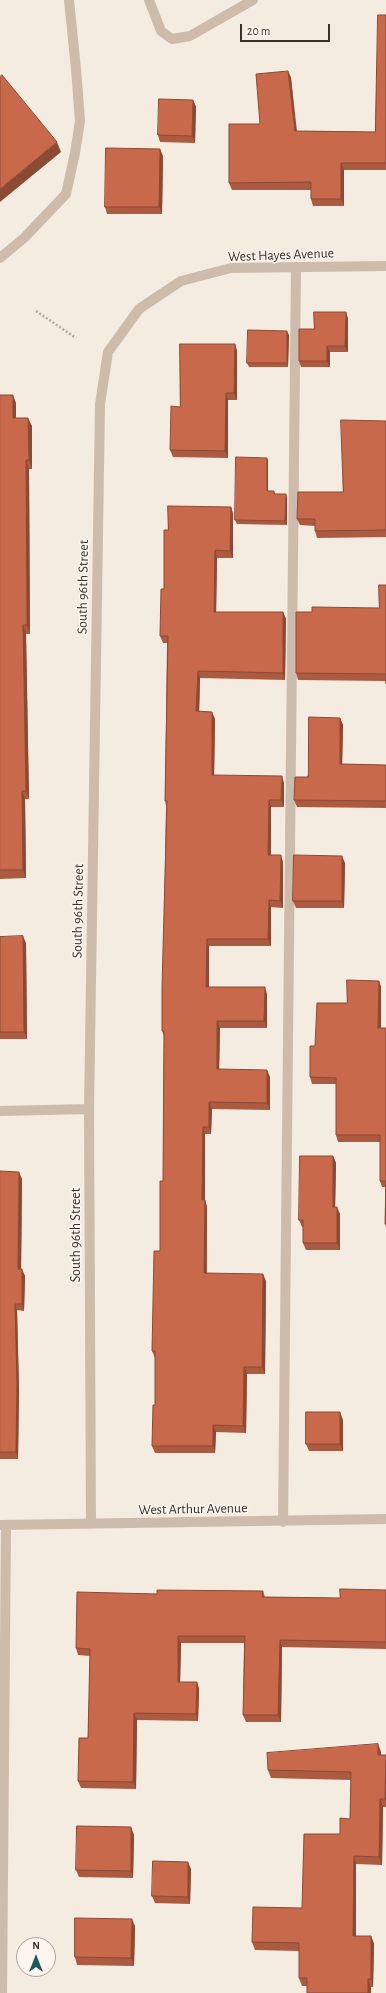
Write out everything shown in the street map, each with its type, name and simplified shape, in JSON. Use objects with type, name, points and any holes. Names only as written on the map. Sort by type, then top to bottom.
[{"type":"street","points":[[0,258],[24,238],[66,194],[80,122],[76,69],[68,0]]},
{"type":"street","points":[[149,0],[161,31],[172,39],[190,36],[253,0]]},
{"type":"street","name":"West Hayes Avenue","points":[[139,309],[181,281],[231,268],[386,266]]},
{"type":"street","points":[[283,1522],[296,267]]},
{"type":"street","name":"South 96th Street","points":[[91,1524],[89,1109],[100,404],[108,352],[139,309]]},
{"type":"street","points":[[0,1111],[89,1109]]},
{"type":"street","name":"West Arthur Avenue","points":[[3,1525],[283,1522],[386,1519]]},
{"type":"street","points":[[2,1993],[3,1525]]},
{"type":"path","points":[[36,311],[76,338]]},
{"type":"building","points":[[378,15],[386,15],[386,163],[341,163],[341,199],[311,199],[311,182],[229,183],[229,124],[260,124],[256,74],[288,71],[295,131],[375,132]]},
{"type":"building","points":[[2,75],[57,142],[0,189],[0,77]]},
{"type":"building","points":[[159,99],[193,100],[192,136],[158,135]]},
{"type":"building","points":[[106,148],[160,149],[159,207],[105,207]]},
{"type":"building","points":[[314,312],[346,312],[345,346],[327,346],[327,361],[299,361],[299,329],[314,329]]},
{"type":"building","points":[[248,330],[287,331],[287,363],[247,363]]},
{"type":"building","points":[[180,344],[235,344],[234,393],[226,393],[225,451],[170,450],[171,406],[180,407]]},
{"type":"building","points":[[0,395],[13,395],[13,418],[28,418],[29,460],[26,460],[27,625],[23,625],[26,791],[22,791],[23,870],[0,870]]},
{"type":"building","points":[[341,420],[386,421],[386,530],[315,531],[315,519],[297,519],[298,492],[343,492]]},
{"type":"building","points":[[236,457],[267,458],[267,491],[274,491],[274,494],[286,494],[285,521],[235,520]]},
{"type":"building","points":[[168,506],[231,507],[230,551],[215,550],[214,612],[283,612],[283,673],[198,671],[196,711],[212,712],[212,775],[282,776],[281,800],[269,800],[268,855],[281,855],[280,901],[269,900],[268,939],[207,939],[206,987],[265,987],[264,1021],[217,1021],[217,1069],[267,1070],[267,1103],[209,1102],[209,1127],[203,1127],[202,1200],[205,1200],[204,1273],[263,1274],[262,1367],[244,1367],[243,1426],[213,1425],[213,1446],[152,1446],[153,1405],[155,1405],[155,1351],[152,1351],[154,1251],[160,1251],[160,1181],[163,1181],[164,1031],[162,1031],[162,987],[167,801],[165,801],[168,636],[160,636],[161,589],[164,589],[164,530],[168,530]]},
{"type":"building","points":[[379,585],[386,585],[386,674],[296,673],[296,612],[312,612],[312,607],[379,608]]},
{"type":"building","points":[[309,717],[340,718],[340,764],[386,765],[386,801],[294,800],[295,777],[308,777]]},
{"type":"building","points":[[294,855],[342,856],[342,901],[293,901]]},
{"type":"building","points":[[23,936],[24,1032],[0,1032],[0,937]]},
{"type":"building","points":[[347,980],[379,981],[378,1028],[386,1028],[386,1181],[380,1181],[380,1135],[336,1135],[336,1078],[310,1077],[310,1046],[315,1046],[317,1003],[347,1003]]},
{"type":"building","points":[[300,1156],[333,1156],[333,1207],[337,1207],[337,1243],[303,1243],[303,1220],[299,1220]]},
{"type":"building","points":[[0,1171],[19,1172],[18,1269],[22,1269],[22,1304],[15,1304],[17,1384],[16,1452],[0,1452]]},
{"type":"building","points":[[386,1181],[386,1224],[385,1224]]},
{"type":"building","points":[[306,1412],[340,1412],[340,1444],[306,1444]]},
{"type":"building","points":[[340,1589],[386,1590],[386,1642],[280,1640],[278,1715],[243,1715],[245,1636],[178,1636],[178,1682],[197,1682],[196,1714],[134,1713],[133,1782],[78,1781],[79,1738],[88,1738],[90,1649],[76,1648],[77,1592],[157,1594],[157,1590],[263,1591],[262,1597],[340,1598]]},
{"type":"building","points":[[378,1744],[378,1755],[386,1755],[385,1799],[380,1799],[379,1857],[354,1856],[353,1936],[371,1936],[371,1979],[368,1979],[368,1993],[307,1993],[307,1978],[299,1978],[299,1943],[252,1942],[253,1907],[302,1908],[304,1834],[340,1834],[340,1818],[350,1819],[351,1772],[268,1770],[267,1753]]},
{"type":"building","points":[[77,1826],[131,1827],[131,1871],[76,1870]]},
{"type":"building","points":[[153,1861],[188,1862],[188,1897],[152,1896]]},
{"type":"building","points":[[75,1918],[132,1919],[131,1958],[75,1957]]}]
